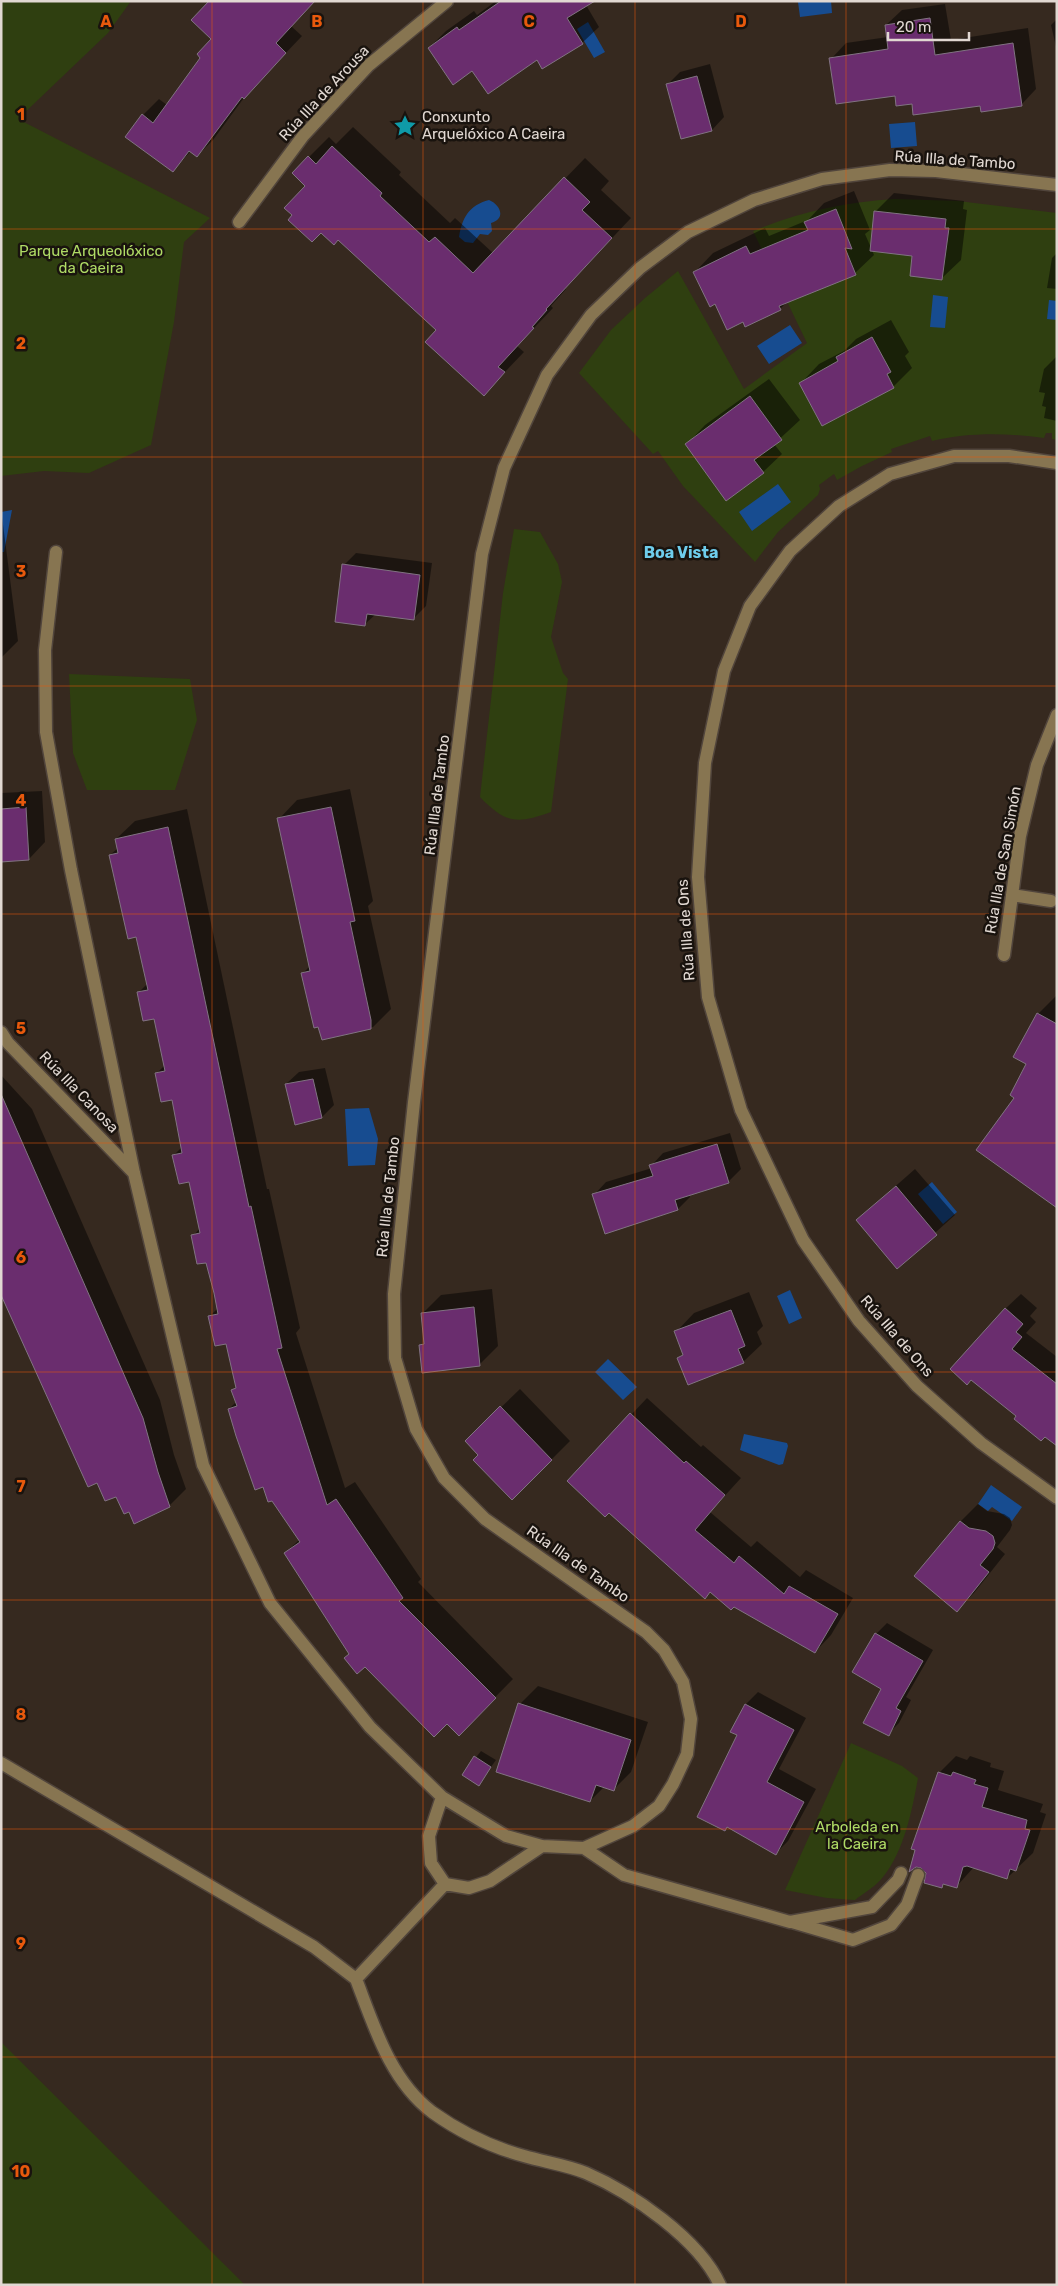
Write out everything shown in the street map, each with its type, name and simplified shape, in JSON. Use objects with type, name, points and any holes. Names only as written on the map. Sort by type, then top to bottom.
[{"type":"street","name":"Rúa Illa de Arousa","points":[[239,222],[303,136],[368,65],[447,1]]},
{"type":"street","name":"Rúa Illa de Tambo","points":[[56,552],[45,650],[46,732],[71,870],[134,1173],[203,1465],[270,1603],[370,1727],[442,1797],[506,1836],[542,1846],[584,1848],[633,1826],[659,1806],[673,1784],[686,1754],[691,1719],[683,1682],[664,1650],[646,1632],[485,1519],[444,1478],[416,1429],[395,1358],[394,1294],[414,1102],[482,554],[504,468],[547,375],[591,315],[640,268],[688,232],[754,200],[822,179],[890,170],[936,171],[1057,185]]},
{"type":"street","name":"Rúa Illa de Ons","points":[[1057,463],[1009,456],[954,456],[890,474],[838,506],[790,552],[750,606],[724,671],[705,763],[698,877],[708,998],[740,1110],[803,1240],[858,1321],[917,1386],[981,1443],[1057,1498]]},
{"type":"street","name":"Rúa Illa de San Simón","points":[[1004,955],[1020,836],[1037,765],[1057,715]]},
{"type":"street","points":[[1012,895],[1051,901]]},
{"type":"street","name":"Rúa Illa Canosa","points":[[1,1032],[8,1043],[134,1173]]},
{"type":"street","points":[[1,1762],[314,1947],[356,1979],[382,2045],[400,2078],[432,2111],[480,2141],[585,2173],[623,2194],[660,2218],[693,2244],[714,2272],[720,2285]]},
{"type":"street","points":[[442,1797],[429,1836],[431,1863],[445,1884],[469,1888],[490,1881],[542,1846]]},
{"type":"street","points":[[584,1848],[624,1875],[853,1940],[891,1925],[907,1906],[918,1875]]},
{"type":"street","points":[[790,1922],[872,1907],[898,1880],[901,1873]]},
{"type":"street","points":[[356,1979],[445,1884]]},
{"type":"green space","name":"Parque Arqueolóxico da Caeira","points":[[1,1],[131,1],[108,33],[18,119],[210,218],[184,242],[174,322],[151,445],[89,473],[44,471],[1,476]]},
{"type":"green space","points":[[895,199],[958,201],[1057,213],[1057,440],[1052,439],[1052,433],[1046,433],[1044,438],[988,434],[932,441],[930,436],[891,449],[892,452],[837,480],[834,474],[819,485],[818,495],[778,532],[755,562],[683,486],[658,451],[653,454],[579,373],[611,330],[645,298],[678,271],[744,389],[807,343],[753,231],[805,213],[859,203]]},
{"type":"green space","points":[[514,529],[540,532],[558,564],[562,582],[551,637],[563,673],[568,679],[551,812],[520,820],[505,817],[480,797],[503,593]]},
{"type":"green space","points":[[69,674],[190,679],[197,720],[175,790],[87,790],[73,753]]},
{"type":"green space","name":"Arboleda en la Caeira","points":[[851,1743],[902,1766],[918,1778],[910,1817],[902,1843],[890,1867],[880,1880],[855,1900],[827,1898],[785,1890]]},
{"type":"green space","points":[[2,2043],[245,2285],[1,2285]]},
{"type":"water","points":[[831,1],[832,13],[800,17],[798,2]]},
{"type":"water","points":[[588,22],[605,52],[594,58],[577,29]]},
{"type":"water","points":[[915,122],[917,146],[891,148],[889,124]]},
{"type":"water","points":[[489,200],[499,208],[500,212],[499,218],[491,223],[492,231],[488,235],[480,234],[473,243],[465,242],[459,237],[465,218],[476,205]]},
{"type":"water","points":[[933,295],[948,297],[945,328],[930,327]]},
{"type":"water","points":[[1049,300],[1057,301],[1057,320],[1047,319]]},
{"type":"water","points":[[790,325],[802,343],[769,364],[757,346]]},
{"type":"water","points":[[778,484],[791,502],[752,531],[739,512]]},
{"type":"water","points":[[12,510],[4,552],[1,552],[1,512]]},
{"type":"water","points":[[369,1108],[378,1139],[375,1165],[348,1166],[345,1109]]},
{"type":"water","points":[[932,1182],[957,1212],[943,1224],[918,1194]]},
{"type":"water","points":[[790,1290],[802,1318],[789,1324],[777,1296]]},
{"type":"water","points":[[608,1359],[637,1387],[623,1400],[595,1372]]},
{"type":"water","points":[[744,1434],[787,1443],[788,1446],[783,1464],[779,1465],[740,1450]]},
{"type":"water","points":[[991,1485],[1022,1507],[1012,1521],[992,1507],[988,1511],[978,1504]]},
{"type":"building","points":[[209,1],[315,1],[276,43],[286,53],[244,99],[242,97],[197,157],[189,151],[173,172],[125,137],[142,114],[153,123],[200,58],[197,54],[211,39],[191,20]]},
{"type":"building","points":[[501,1],[595,1],[567,18],[583,44],[542,69],[537,60],[488,94],[472,71],[453,85],[428,48],[457,27],[459,30]]},
{"type":"building","points":[[930,18],[935,55],[1013,43],[1022,106],[981,112],[980,106],[913,115],[912,104],[896,106],[895,96],[836,104],[829,58],[888,49],[885,25]]},
{"type":"building","points":[[697,76],[712,131],[681,139],[666,84]]},
{"type":"building","points":[[332,146],[382,193],[380,196],[429,242],[435,237],[473,273],[564,177],[590,202],[582,210],[612,238],[546,309],[532,327],[534,328],[498,367],[505,372],[484,396],[425,342],[436,330],[338,240],[334,245],[321,233],[312,242],[288,220],[292,215],[284,208],[305,186],[292,173],[308,156],[316,164]]},
{"type":"building","points":[[836,209],[852,249],[845,248],[856,275],[779,306],[781,310],[745,327],[743,322],[727,330],[715,304],[710,307],[693,272],[746,246],[750,254],[808,230],[804,222]]},
{"type":"building","points":[[874,211],[946,219],[945,228],[949,228],[942,280],[910,276],[912,256],[870,251]]},
{"type":"building","points":[[872,337],[891,372],[887,374],[894,388],[822,426],[799,383],[838,361],[836,357]]},
{"type":"building","points":[[750,396],[782,440],[754,460],[764,473],[726,501],[685,444]]},
{"type":"building","points":[[342,564],[420,575],[414,620],[367,614],[365,626],[335,622]]},
{"type":"building","points":[[26,807],[29,860],[1,862],[1,809]]},
{"type":"building","points":[[331,807],[355,921],[350,922],[371,1020],[371,1029],[322,1040],[318,1027],[314,1028],[301,973],[310,971],[277,818]]},
{"type":"building","points":[[168,827],[249,1207],[251,1206],[282,1348],[277,1349],[327,1505],[336,1499],[403,1598],[399,1601],[496,1698],[459,1736],[447,1724],[434,1737],[365,1667],[357,1674],[344,1658],[349,1654],[284,1553],[300,1542],[272,1501],[268,1502],[263,1487],[255,1490],[236,1436],[228,1409],[237,1406],[231,1390],[236,1388],[226,1344],[215,1346],[208,1316],[218,1314],[214,1293],[206,1263],[197,1264],[191,1235],[200,1233],[189,1182],[179,1184],[172,1155],[182,1153],[172,1100],[161,1102],[155,1073],[165,1071],[154,1019],[143,1021],[137,992],[148,990],[136,937],[128,939],[109,855],[118,853],[115,839]]},
{"type":"building","points":[[1037,1013],[1057,1024],[1057,1208],[976,1150],[1014,1098],[1010,1095],[1026,1064],[1013,1057]]},
{"type":"building","points":[[313,1079],[322,1118],[295,1125],[285,1084]]},
{"type":"building","points":[[1,1094],[143,1418],[170,1507],[134,1524],[129,1512],[124,1514],[116,1497],[105,1501],[97,1483],[88,1487],[1,1295]]},
{"type":"building","points":[[717,1144],[729,1183],[675,1200],[678,1210],[605,1234],[592,1194],[653,1176],[649,1165]]},
{"type":"building","points":[[896,1186],[937,1235],[897,1269],[856,1220]]},
{"type":"building","points":[[474,1307],[480,1366],[422,1373],[419,1345],[424,1344],[421,1313]]},
{"type":"building","points":[[1005,1308],[1023,1324],[1016,1332],[1022,1337],[1012,1349],[1057,1384],[1057,1446],[1045,1437],[1041,1441],[1014,1419],[1016,1416],[971,1380],[967,1385],[950,1369]]},
{"type":"building","points":[[731,1310],[745,1346],[738,1349],[744,1363],[688,1385],[677,1358],[683,1355],[674,1331]]},
{"type":"building","points":[[500,1406],[552,1460],[512,1500],[473,1460],[478,1455],[465,1441]]},
{"type":"building","points":[[630,1413],[684,1463],[686,1461],[725,1495],[695,1530],[734,1563],[739,1556],[784,1594],[789,1586],[838,1614],[815,1653],[734,1607],[731,1610],[710,1592],[705,1599],[609,1513],[605,1517],[567,1481]]},
{"type":"building","points":[[960,1521],[969,1528],[986,1531],[993,1536],[995,1543],[993,1549],[980,1565],[989,1572],[957,1612],[914,1576]]},
{"type":"building","points":[[875,1633],[923,1661],[896,1708],[901,1711],[889,1736],[863,1723],[881,1689],[852,1672]]},
{"type":"building","points":[[518,1703],[631,1740],[614,1791],[596,1785],[590,1802],[496,1772]]},
{"type":"building","points":[[745,1704],[794,1730],[767,1782],[804,1802],[776,1855],[727,1827],[725,1831],[697,1817],[737,1735],[730,1732]]},
{"type":"building","points":[[474,1756],[491,1767],[479,1786],[462,1775]]},
{"type":"building","points":[[938,1772],[951,1776],[953,1772],[976,1780],[974,1784],[988,1788],[982,1807],[1027,1820],[1025,1829],[1030,1830],[1016,1871],[1010,1869],[1007,1879],[967,1866],[963,1867],[957,1888],[943,1884],[942,1888],[924,1883],[926,1873],[921,1868],[916,1867],[909,1872],[915,1850],[911,1849]]},
{"type":"place","name":"Conxunto Arquelóxico A Caeira","points":[[405,126]]},
{"type":"district","name":"Boa Vista","points":[[681,552]]}]
